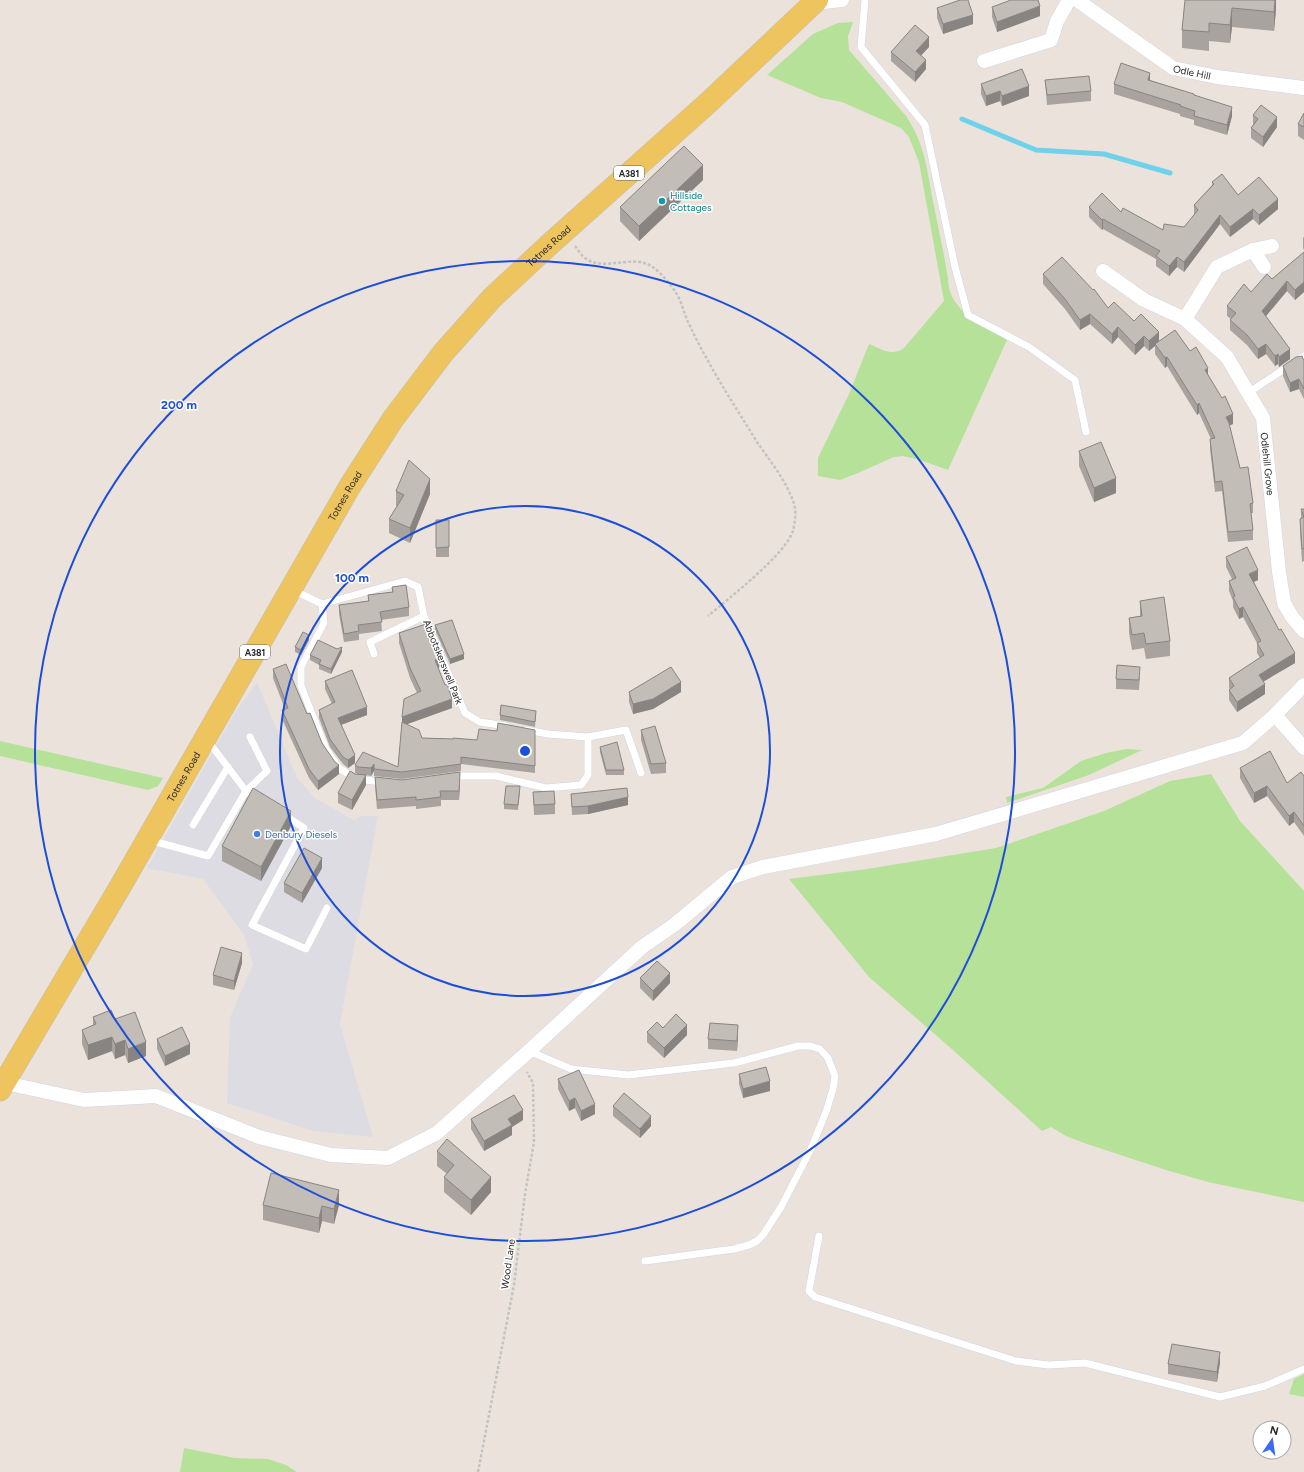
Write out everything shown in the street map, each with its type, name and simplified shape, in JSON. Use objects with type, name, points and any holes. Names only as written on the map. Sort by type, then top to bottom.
[{"type":"main road","name":"Totnes Road","points":[[2,1087],[206,738],[350,486],[393,419],[415,389],[443,353],[492,298],[563,232],[709,102],[815,2]]},
{"type":"street","points":[[815,2],[842,0]]},
{"type":"street","points":[[984,61],[1051,40],[1057,21],[1069,0]]},
{"type":"street","name":"Odle Hill","points":[[1077,0],[1173,68],[1217,77],[1304,88]]},
{"type":"street","points":[[1185,319],[1217,268],[1253,250],[1272,246]]},
{"type":"street","points":[[1253,250],[1264,266]]},
{"type":"street","name":"Odlehill Grove","points":[[1103,271],[1144,300],[1185,319],[1227,357],[1263,418],[1279,572],[1284,603],[1292,617],[1304,631]]},
{"type":"street","points":[[2,1087],[84,1100],[156,1096],[259,1137],[331,1155],[388,1158],[437,1133],[525,1055],[642,947],[674,924],[732,877],[763,867],[936,834],[1243,742],[1275,715],[1304,686]]},
{"type":"street","points":[[1275,715],[1304,748]]},
{"type":"lane","points":[[865,0],[860,47],[925,125],[955,267],[968,316],[1029,346],[1075,380],[1086,432]]},
{"type":"lane","points":[[1248,393],[1304,356]]},
{"type":"lane","name":"Abbotskerswell Park","points":[[322,604],[405,581],[418,587],[424,616],[464,713],[480,722],[548,734],[588,737],[626,730],[642,773]]},
{"type":"lane","points":[[291,590],[322,604],[324,623],[301,668],[301,686],[326,749],[339,768],[356,779],[387,782]]},
{"type":"lane","points":[[374,654],[370,642],[424,616]]},
{"type":"lane","points":[[446,778],[461,776],[496,776],[546,788],[581,785],[588,775],[588,737]]},
{"type":"lane","points":[[206,738],[246,791],[266,803]]},
{"type":"lane","points":[[147,839],[208,856],[246,791],[267,771],[250,738]]},
{"type":"lane","points":[[193,825],[228,767]]},
{"type":"lane","points":[[278,812],[304,828],[252,925],[306,949],[327,908]]},
{"type":"lane","points":[[525,1055],[571,1069],[628,1075],[734,1063],[798,1046],[810,1046],[820,1049],[828,1058],[835,1076],[833,1089],[826,1112],[797,1178],[771,1224],[763,1235],[757,1241],[749,1245],[734,1249],[645,1261]]},
{"type":"lane","points":[[819,1236],[809,1291],[815,1298],[1016,1361],[1048,1365],[1084,1363],[1220,1397],[1243,1393],[1265,1386],[1304,1369]]},
{"type":"path","points":[[563,232],[584,258],[599,265],[620,262],[640,263],[654,268],[666,281],[676,293],[685,317],[702,351],[754,436],[780,475],[794,502],[794,525],[786,544],[768,563],[708,616]]},
{"type":"path","name":"Wood Lane","points":[[478,1472],[514,1285],[525,1194],[534,1142],[534,1083],[525,1055]]},
{"type":"shaded area","points":[[257,682],[297,778],[316,799],[354,820],[361,816],[378,816],[340,1024],[373,1137],[313,1131],[227,1103],[230,1018],[253,964],[244,935],[203,879],[147,868],[234,714]]},
{"type":"green space","points":[[853,22],[848,36],[849,50],[906,116],[913,127],[922,149],[952,297],[964,312],[972,319],[1007,340],[948,470],[920,460],[903,456],[894,457],[840,480],[818,476],[818,458],[849,394],[869,344],[886,351],[899,351],[904,348],[944,301],[919,162],[909,137],[901,128],[842,102],[821,98],[767,75],[813,34],[838,23]]},
{"type":"green space","points":[[0,741],[163,778],[158,786],[148,790],[0,756]]},
{"type":"green space","points":[[1126,749],[1142,750],[1089,775],[1007,803],[1006,797],[1043,788],[1081,761],[1106,753]]},
{"type":"green space","points":[[1211,774],[1240,821],[1304,891],[1304,1202],[1208,1182],[1166,1170],[1087,1144],[1066,1136],[1051,1127],[1042,1131],[954,1051],[869,977],[789,879],[867,869],[996,848],[1104,811],[1170,781]]},
{"type":"green space","points":[[1304,1374],[1304,1397],[1289,1394],[1294,1379]]},
{"type":"green space","points":[[184,1448],[235,1458],[268,1459],[286,1465],[297,1472],[180,1472]]},
{"type":"building","points":[[960,0],[968,0],[973,15],[943,24],[937,8]]},
{"type":"building","points":[[1011,0],[1038,0],[1040,6],[997,22],[992,7]]},
{"type":"building","points":[[1185,0],[1275,0],[1274,12],[1232,8],[1230,25],[1209,23],[1209,32],[1182,30]]},
{"type":"building","points":[[915,25],[929,37],[916,51],[926,60],[915,72],[891,52]]},
{"type":"building","points":[[1121,63],[1150,73],[1148,80],[1232,107],[1227,125],[1194,116],[1195,111],[1180,106],[1181,105],[1114,84]]},
{"type":"building","points":[[1022,69],[1029,86],[1002,96],[1000,91],[986,96],[981,84]]},
{"type":"building","points":[[1089,76],[1091,91],[1047,95],[1045,80]]},
{"type":"building","points":[[1261,105],[1277,117],[1263,137],[1251,128],[1258,119],[1253,115]]},
{"type":"building","points":[[1304,113],[1304,127],[1298,124]]},
{"type":"building","points":[[684,146],[703,165],[639,226],[620,207]]},
{"type":"building","points":[[1222,174],[1238,195],[1259,177],[1278,199],[1259,215],[1253,209],[1230,227],[1220,215],[1184,262],[1177,257],[1169,266],[1156,256],[1160,251],[1103,219],[1102,220],[1089,207],[1102,193],[1121,212],[1123,208],[1163,230],[1164,224],[1184,227],[1198,210],[1194,205],[1214,184],[1212,182]]},
{"type":"building","points":[[1304,252],[1304,282],[1295,290],[1287,281],[1262,311],[1290,349],[1279,357],[1278,354],[1275,356],[1266,344],[1258,349],[1247,335],[1230,320],[1236,313],[1227,306],[1244,284],[1251,292],[1267,274],[1272,279]]},
{"type":"building","points":[[1062,257],[1093,290],[1094,289],[1108,308],[1114,302],[1134,321],[1141,314],[1159,332],[1149,341],[1144,336],[1135,345],[1118,327],[1112,334],[1090,314],[1080,320],[1065,299],[1043,274]]},
{"type":"building","points":[[1175,330],[1190,351],[1196,347],[1208,368],[1205,370],[1222,398],[1225,396],[1233,414],[1226,417],[1229,423],[1240,468],[1248,467],[1253,503],[1250,504],[1253,530],[1228,532],[1222,481],[1215,482],[1210,439],[1215,438],[1199,403],[1197,405],[1167,357],[1165,358],[1155,344]]},
{"type":"building","points":[[1302,356],[1304,361],[1304,389],[1299,379],[1290,383],[1283,366],[1296,357]]},
{"type":"building","points":[[1101,442],[1116,478],[1094,488],[1079,451]]},
{"type":"building","points":[[409,460],[430,479],[410,528],[389,519],[404,495],[396,491]]},
{"type":"building","points":[[1301,509],[1304,509],[1304,517]]},
{"type":"building","points":[[1304,517],[1304,548],[1302,549],[1300,519]]},
{"type":"building","points":[[436,520],[449,520],[449,547],[436,548]]},
{"type":"building","points":[[1247,547],[1258,570],[1249,574],[1279,630],[1281,629],[1295,653],[1259,675],[1265,684],[1237,702],[1229,690],[1234,686],[1229,678],[1264,655],[1257,643],[1261,641],[1243,607],[1239,609],[1233,597],[1235,596],[1229,581],[1236,578],[1226,557]]},
{"type":"building","points":[[406,585],[409,607],[380,612],[382,622],[358,625],[359,631],[344,634],[339,605],[369,601],[368,595],[393,592],[392,587]]},
{"type":"building","points":[[1164,597],[1170,641],[1146,644],[1144,633],[1132,635],[1129,618],[1142,616],[1140,601]]},
{"type":"building","points":[[452,620],[464,654],[450,659],[435,625]]},
{"type":"building","points":[[426,624],[440,658],[435,660],[445,685],[447,684],[452,699],[402,717],[404,699],[421,691],[410,668],[399,633]]},
{"type":"building","points":[[303,632],[309,635],[301,650],[295,647]]},
{"type":"building","points":[[318,640],[337,649],[342,647],[331,669],[319,664],[321,660],[310,655]]},
{"type":"building","points":[[286,664],[307,714],[310,713],[322,743],[335,762],[339,765],[318,781],[309,769],[282,710],[288,708],[273,669]]},
{"type":"building","points":[[1117,665],[1140,667],[1139,680],[1116,679]]},
{"type":"building","points":[[671,667],[681,682],[653,699],[633,704],[629,692]]},
{"type":"building","points":[[352,670],[367,707],[338,718],[355,755],[348,760],[343,757],[330,739],[319,710],[335,702],[325,681]]},
{"type":"building","points":[[501,705],[536,711],[535,722],[500,715]]},
{"type":"building","points":[[402,722],[419,730],[422,738],[477,740],[479,729],[497,731],[498,723],[535,730],[535,766],[461,757],[461,764],[402,772],[374,769],[374,764],[371,768],[358,767],[355,765],[363,752],[398,767]]},
{"type":"building","points":[[655,726],[666,763],[651,764],[641,730]]},
{"type":"building","points":[[617,742],[624,770],[606,770],[600,747]]},
{"type":"building","points":[[1270,751],[1287,783],[1301,772],[1304,776],[1304,826],[1294,812],[1289,816],[1267,786],[1254,793],[1240,768]]},
{"type":"building","points":[[350,771],[355,774],[366,775],[352,800],[338,793]]},
{"type":"building","points":[[460,772],[459,791],[440,791],[441,797],[416,800],[416,797],[377,800],[375,777],[402,780]]},
{"type":"building","points":[[506,786],[520,786],[518,805],[504,804]]},
{"type":"building","points":[[253,788],[291,811],[261,867],[222,846]]},
{"type":"building","points":[[627,788],[628,797],[588,806],[572,807],[571,794]]},
{"type":"building","points":[[554,791],[555,804],[534,805],[533,792]]},
{"type":"building","points":[[304,848],[322,858],[302,893],[284,883]]},
{"type":"building","points":[[221,947],[242,953],[234,981],[213,975]]},
{"type":"building","points":[[657,961],[670,973],[653,991],[640,978]]},
{"type":"building","points":[[111,1010],[115,1019],[135,1012],[146,1042],[128,1049],[125,1040],[115,1044],[112,1037],[88,1045],[82,1030],[96,1024],[93,1017]]},
{"type":"building","points":[[676,1014],[687,1025],[664,1048],[647,1032],[657,1022],[663,1028]]},
{"type":"building","points":[[710,1023],[738,1025],[737,1041],[708,1039]]},
{"type":"building","points":[[182,1027],[190,1044],[165,1056],[157,1039]]},
{"type":"building","points":[[766,1067],[770,1081],[743,1089],[739,1074]]},
{"type":"building","points":[[579,1070],[595,1104],[581,1111],[575,1098],[569,1101],[558,1079]]},
{"type":"building","points":[[624,1093],[651,1116],[640,1129],[613,1106]]},
{"type":"building","points":[[514,1095],[523,1110],[508,1119],[512,1125],[484,1141],[471,1119]]},
{"type":"building","points":[[447,1139],[491,1177],[471,1200],[444,1177],[454,1165],[437,1151]]},
{"type":"building","points":[[271,1173],[339,1190],[334,1209],[322,1206],[319,1218],[263,1205]]},
{"type":"building","points":[[1172,1344],[1220,1352],[1217,1372],[1168,1364]]},
{"type":"waterway","points":[[962,119],[1036,150],[1104,154],[1170,173]]},
{"type":"place","name":"Hillside Cottages","points":[[662,201]]},
{"type":"place","name":"Denbury Diesels","points":[[257,834]]}]
